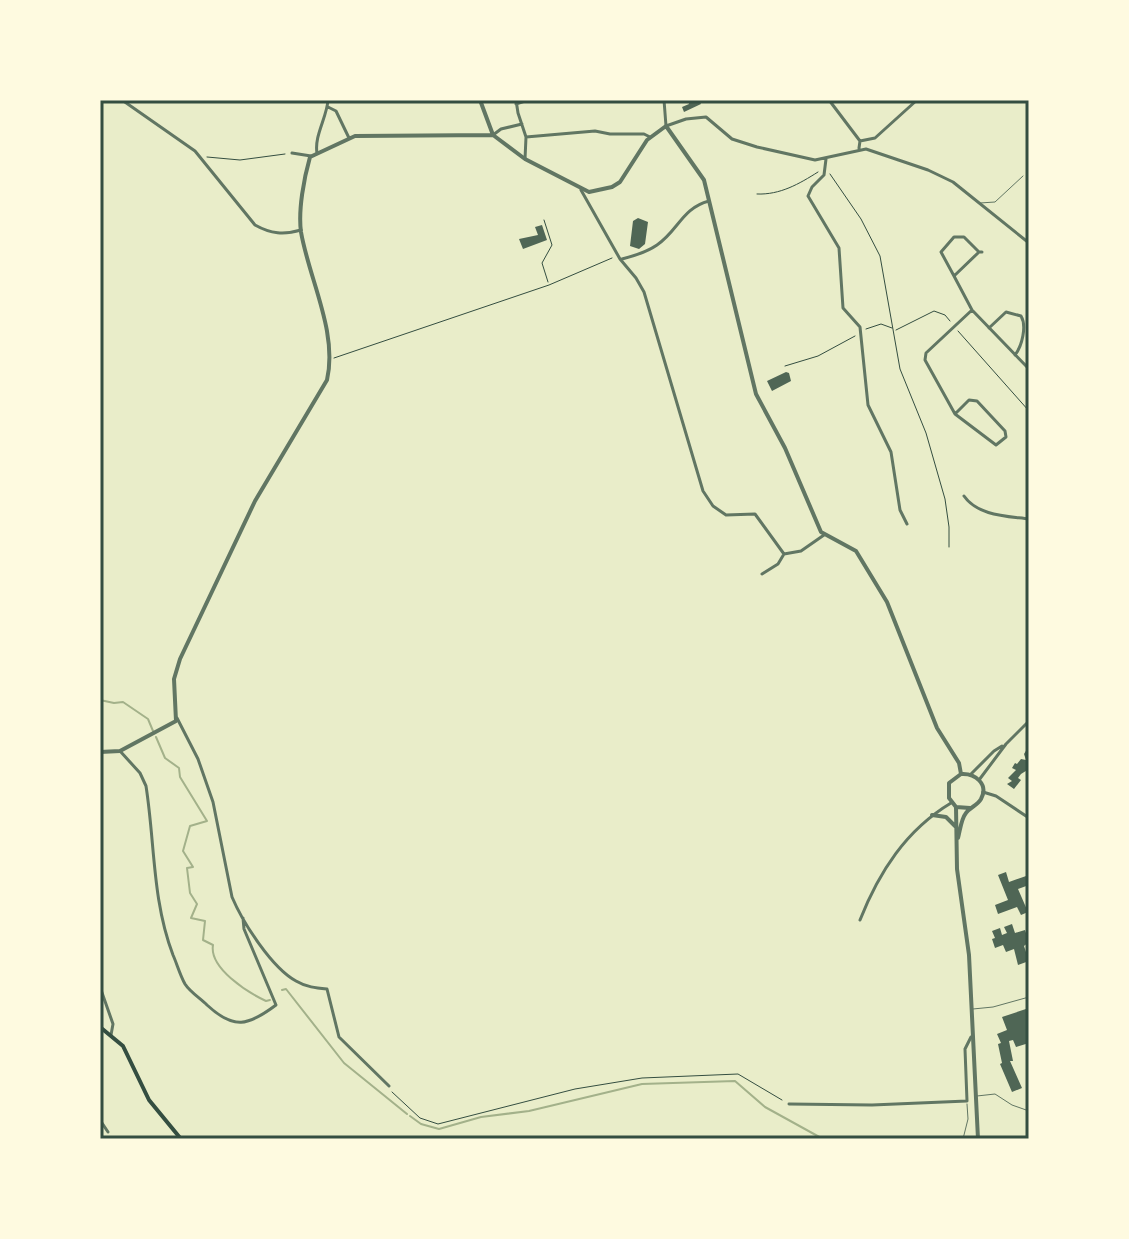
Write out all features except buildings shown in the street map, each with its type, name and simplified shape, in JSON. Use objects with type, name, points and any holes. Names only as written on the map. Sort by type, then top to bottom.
[{"type":"main road","points":[[100,1027],[127,1052],[149,1100],[181,1139]]},
{"type":"street","points":[[122,100],[200,157],[255,225],[265,231],[285,234],[301,230]]},
{"type":"street","points":[[328,100],[303,202],[301,230],[319,293],[330,359],[327,380],[255,501],[180,659],[174,679],[177,718],[207,784],[232,897],[243,918],[284,973],[302,984],[327,989],[339,1037],[389,1086]]},
{"type":"street","points":[[480,100],[493,135],[525,159],[581,190],[598,191],[620,182],[650,137],[666,126],[686,119],[706,117],[741,143],[810,160],[826,159],[859,148],[878,151],[939,175],[959,187],[1029,243]]},
{"type":"street","points":[[525,159],[526,137],[516,102],[528,100]]},
{"type":"street","points":[[664,100],[666,126],[703,177],[755,391],[785,448],[815,521],[824,535],[854,549],[882,593],[937,728],[959,763],[961,774]]},
{"type":"street","points":[[829,100],[860,141],[859,148]]},
{"type":"street","points":[[860,141],[875,138],[917,100]]},
{"type":"street","points":[[328,107],[336,111],[349,138]]},
{"type":"street","points":[[292,153],[314,154],[349,138],[493,135],[501,129],[522,124]]},
{"type":"street","points":[[526,137],[595,131],[650,137]]},
{"type":"street","points":[[826,159],[823,177],[810,189],[808,196],[839,248],[843,308],[858,322],[868,405],[891,452],[900,510],[907,524]]},
{"type":"street","points":[[581,190],[648,301],[703,491],[721,513],[733,516],[755,514],[784,554]]},
{"type":"street","points":[[619,257],[659,245],[686,212],[695,205],[709,201]]},
{"type":"street","points":[[954,276],[981,252],[964,237],[954,237],[941,252],[972,310],[1029,369]]},
{"type":"street","points":[[955,414],[969,400],[977,401],[1005,431],[1006,437],[996,445],[955,414],[925,360],[926,353],[972,310]]},
{"type":"street","points":[[989,328],[1006,312],[1021,316],[1024,325],[1015,355]]},
{"type":"street","points":[[964,496],[989,513],[1029,519]]},
{"type":"street","points":[[762,574],[778,564],[784,554],[801,551],[824,535]]},
{"type":"street","points":[[100,752],[120,751],[166,728],[177,718]]},
{"type":"street","points":[[979,780],[1006,744],[1029,721]]},
{"type":"street","points":[[971,774],[994,751],[1006,744]]},
{"type":"street","points":[[120,751],[140,773],[146,786],[160,915],[186,985],[216,1013],[234,1023],[249,1021],[276,1005],[244,929],[243,918]]},
{"type":"street","points":[[957,841],[964,817],[979,802],[983,792],[979,780],[971,774],[961,774],[949,783],[947,793],[954,805],[957,869],[969,955],[978,1139]]},
{"type":"street","points":[[983,792],[996,796],[1029,818]]},
{"type":"street","points":[[860,920],[886,866],[909,836],[932,815],[954,805],[970,808]]},
{"type":"street","points":[[932,815],[951,820],[956,832]]},
{"type":"street","points":[[100,987],[113,1024],[111,1035]]},
{"type":"street","points":[[789,1104],[967,1101],[965,1049],[973,1036]]},
{"type":"street","points":[[100,1120],[108,1132]]},
{"type":"lane","points":[[978,204],[995,202],[1023,176]]},
{"type":"lane","points":[[971,1009],[993,1007],[1029,997]]},
{"type":"lane","points":[[976,1097],[995,1094],[1029,1111]]},
{"type":"lane","points":[[963,1139],[968,1119],[967,1101]]},
{"type":"path","points":[[200,157],[240,160],[292,153]]},
{"type":"path","points":[[757,194],[776,193],[820,170],[825,171],[849,200],[876,246],[883,267],[900,369],[926,433],[945,499],[949,547]]},
{"type":"path","points":[[544,220],[552,245],[542,263],[549,285]]},
{"type":"path","points":[[330,359],[549,285],[619,257]]},
{"type":"path","points":[[785,366],[818,356],[881,324],[902,329],[934,311],[945,315],[1029,411]]},
{"type":"path","points":[[389,1086],[401,1102],[420,1118],[434,1124],[575,1089],[642,1078],[738,1074],[789,1104]]},
{"type":"waterway","points":[[100,700],[123,702],[148,719],[153,731]]},
{"type":"waterway","points":[[156,737],[165,758],[179,768],[180,777],[207,821],[190,826],[183,851],[193,867],[187,868],[190,893],[197,904],[191,918],[205,921],[203,940],[213,945],[213,954],[223,970],[249,992],[270,1000]]},
{"type":"waterway","points":[[282,990],[286,989],[344,1063],[407,1114]]},
{"type":"waterway","points":[[410,1116],[421,1124],[439,1129],[481,1117],[529,1111],[642,1084],[735,1081],[765,1107],[823,1139]]}]
